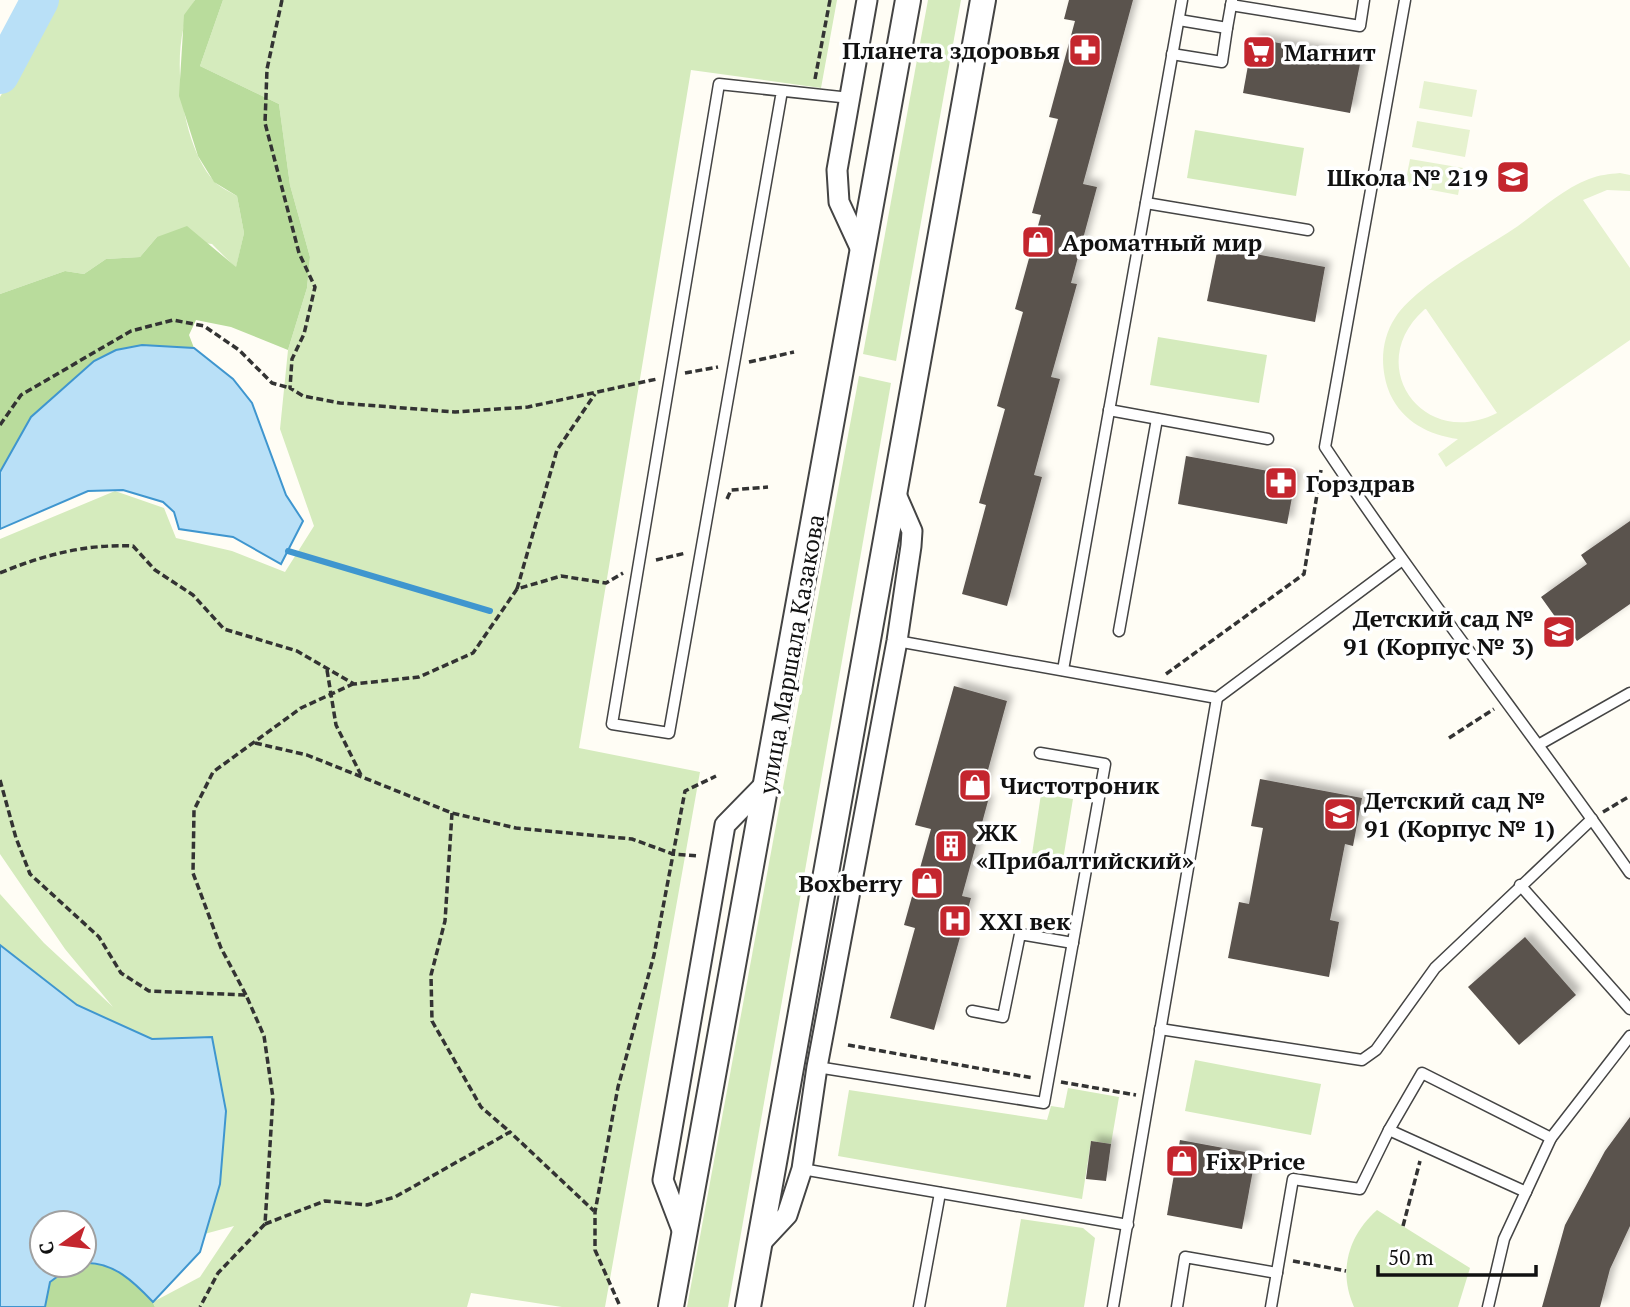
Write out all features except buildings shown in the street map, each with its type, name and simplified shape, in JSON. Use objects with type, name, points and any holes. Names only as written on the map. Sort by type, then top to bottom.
[{"type":"street","points":[[863,254],[839,202],[838,185],[867,0]]},
{"type":"street","name":"улица Маршала Казакова","points":[[671,1307],[908,0]]},
{"type":"street","points":[[748,1307],[983,0]]},
{"type":"street","points":[[758,1247],[787,1215],[802,1169],[817,1067],[897,641],[912,531],[895,492]]},
{"type":"street","points":[[684,1235],[663,1180],[725,825],[768,781]]},
{"type":"lane","points":[[1063,670],[1182,0]]},
{"type":"lane","points":[[1172,54],[1222,62],[1232,2],[1360,26],[1364,0]]},
{"type":"lane","points":[[1405,0],[1325,447],[1401,561],[1540,744],[1630,873]]},
{"type":"lane","points":[[1179,20],[1227,28]]},
{"type":"lane","points":[[782,91],[669,733],[612,724],[719,84],[850,97]]},
{"type":"lane","points":[[1146,203],[1308,230]]},
{"type":"lane","points":[[1109,410],[1268,439]]},
{"type":"lane","points":[[1119,631],[1157,419]]},
{"type":"lane","points":[[1114,1307],[1216,698],[1401,561]]},
{"type":"lane","points":[[897,641],[1216,698]]},
{"type":"lane","points":[[1540,744],[1630,693]]},
{"type":"lane","points":[[817,1067],[1044,1103],[1105,764],[1040,753]]},
{"type":"lane","points":[[1160,1029],[1362,1060],[1376,1050],[1434,968],[1592,819]]},
{"type":"lane","points":[[1520,885],[1630,1009]]},
{"type":"lane","points":[[972,1011],[1003,1017],[1020,933],[1073,943]]},
{"type":"lane","points":[[1488,1307],[1504,1239],[1551,1138],[1630,1036]]},
{"type":"lane","points":[[1271,1307],[1293,1178],[1360,1189],[1389,1130],[1422,1073],[1551,1138]]},
{"type":"lane","points":[[1389,1130],[1526,1192]]},
{"type":"lane","points":[[802,1169],[1128,1224]]},
{"type":"lane","points":[[919,1307],[940,1193]]},
{"type":"lane","points":[[1177,1307],[1185,1257],[1277,1273]]},
{"type":"path","points":[[282,0],[267,69],[265,123],[299,253],[315,287],[304,334],[292,359],[290,388]]},
{"type":"path","points":[[812,94],[830,0]]},
{"type":"path","points":[[0,425],[21,395],[131,331],[173,320],[204,326],[239,350],[272,383],[290,388],[303,396],[340,403],[455,412],[528,407],[670,376],[722,366],[733,367],[766,356],[794,352]]},
{"type":"path","points":[[265,1224],[273,1098],[264,1036],[221,948],[193,873],[194,810],[214,772],[301,708],[354,684],[419,677],[473,653],[517,589],[557,450],[596,392]]},
{"type":"path","points":[[1150,686],[1304,574],[1325,447]]},
{"type":"path","points":[[725,501],[731,490],[768,487]]},
{"type":"path","points":[[0,573],[33,559],[95,545],[133,546],[155,570],[193,595],[224,629],[297,651],[354,684]]},
{"type":"path","points":[[517,589],[561,576],[606,583],[639,564],[702,546]]},
{"type":"path","points":[[327,668],[336,725],[362,776]]},
{"type":"path","points":[[1449,738],[1500,705]]},
{"type":"path","points":[[255,743],[307,755],[452,813],[516,828],[632,838],[673,854],[701,857]]},
{"type":"path","points":[[619,1304],[596,1250],[593,1235],[595,1212],[618,1087],[654,955],[685,791],[716,776]]},
{"type":"path","points":[[0,780],[16,838],[30,874],[99,937],[121,973],[149,991],[246,995]]},
{"type":"path","points":[[1592,819],[1630,796]]},
{"type":"path","points":[[452,813],[444,921],[432,975],[432,1021],[481,1107],[595,1212]]},
{"type":"path","points":[[848,1045],[1149,1097]]},
{"type":"path","points":[[200,1307],[218,1273],[265,1224],[325,1201],[367,1205],[395,1197],[510,1132]]},
{"type":"path","points":[[1402,1226],[1423,1150]]},
{"type":"path","points":[[1279,1259],[1346,1271]]},
{"type":"green space","points":[[57,0],[195,0],[186,17],[181,40],[181,92],[193,143],[202,164],[216,183],[237,196],[244,233],[236,268],[212,244],[157,237],[140,257],[106,259],[84,274],[65,271],[0,294],[0,97]]},
{"type":"green space","points":[[195,0],[223,0],[200,66],[279,104],[290,185],[310,257],[307,288],[288,350],[231,327],[196,320],[189,335],[194,348],[142,345],[116,350],[94,361],[31,417],[0,472],[0,294],[65,271],[84,274],[106,259],[140,257],[157,237],[187,226],[236,267],[244,233],[237,196],[214,182],[198,156],[179,96],[184,15]]},
{"type":"green space","points":[[223,0],[837,0],[821,88],[691,70],[579,748],[700,772],[605,1307],[562,1307],[471,1293],[467,1307],[155,1307],[153,1302],[200,1277],[234,1226],[98,1263],[98,1209],[28,1209],[28,1279],[41,1279],[0,1292],[0,894],[44,943],[113,1007],[65,949],[0,854],[0,539],[115,491],[164,508],[176,538],[232,551],[285,572],[314,526],[280,429],[288,350],[307,288],[310,257],[290,185],[279,104],[200,66]]},
{"type":"green space","points":[[928,0],[961,0],[896,361],[863,354]]},
{"type":"green space","points":[[1424,81],[1477,90],[1472,117],[1419,108]]},
{"type":"green space","points":[[1417,121],[1470,130],[1465,157],[1412,147]]},
{"type":"green space","points":[[1195,130],[1304,148],[1296,196],[1187,178]]},
{"type":"green space","points":[[1410,159],[1463,168],[1458,195],[1405,185]]},
{"type":"green space","points":[[1620,173],[1630,175],[1630,191],[1607,190],[1583,200],[1630,268],[1630,340],[1446,467],[1438,454],[1458,439],[1418,426],[1395,404],[1390,394],[1384,375],[1383,356],[1386,336],[1395,318],[1418,293],[1434,281],[1561,194],[1589,179]],"holes":[[[1426,309],[1497,413],[1470,422],[1445,421],[1425,411],[1409,396],[1400,376],[1399,354],[1407,331]]]},
{"type":"green space","points":[[1158,337],[1267,355],[1259,403],[1150,385]]},
{"type":"green space","points":[[859,376],[891,383],[728,1307],[687,1307]]},
{"type":"green space","points":[[1041,794],[1073,799],[1062,866],[1031,861]]},
{"type":"green space","points":[[1195,1060],[1321,1084],[1311,1135],[1185,1111]]},
{"type":"green space","points":[[1068,1088],[1119,1097],[1111,1144],[1091,1141],[1082,1199],[838,1156],[849,1090],[1047,1120],[1051,1106],[1064,1108]]},
{"type":"green space","points":[[1377,1210],[1470,1268],[1458,1307],[1354,1307],[1347,1280],[1349,1255],[1359,1231]]},
{"type":"green space","points":[[1021,1219],[1083,1228],[1095,1238],[1084,1307],[1006,1307]]},
{"type":"green space","points":[[98,1264],[115,1270],[135,1282],[155,1307],[45,1307],[50,1282],[54,1279],[98,1279]]},
{"type":"water","points":[[142,345],[194,348],[233,379],[252,403],[286,495],[303,521],[281,564],[233,537],[179,529],[174,512],[163,502],[123,490],[88,491],[0,529],[0,472],[31,417],[94,361],[116,350]]},
{"type":"water","points":[[0,945],[77,1005],[152,1039],[212,1037],[226,1111],[220,1184],[200,1252],[153,1302],[123,1275],[98,1264],[98,1209],[28,1209],[28,1279],[54,1279],[50,1282],[45,1307],[0,1307]]},
{"type":"waterway","points":[[0,75],[40,0]]},
{"type":"waterway","points":[[288,551],[490,611]]},
{"type":"place","name":"Планета здоровья","points":[[1085,50]]},
{"type":"place","name":"Магнит","points":[[1259,52]]},
{"type":"place","name":"Школа № 219","points":[[1513,177]]},
{"type":"place","name":"Ароматный мир","points":[[1038,242]]},
{"type":"place","name":"Горздрав","points":[[1281,483]]},
{"type":"place","name":"Детский сад № 91 (Корпус № 3)","points":[[1559,632]]},
{"type":"place","name":"Чистотроник","points":[[975,785]]},
{"type":"place","name":"Детский сад № 91 (Корпус № 1)","points":[[1340,814]]},
{"type":"place","name":"ЖК «Прибалтийский»","points":[[951,846]]},
{"type":"place","name":"Boxberry","points":[[927,883]]},
{"type":"place","name":"XXI век","points":[[955,921]]},
{"type":"place","name":"Fix Price","points":[[1182,1161]]}]
